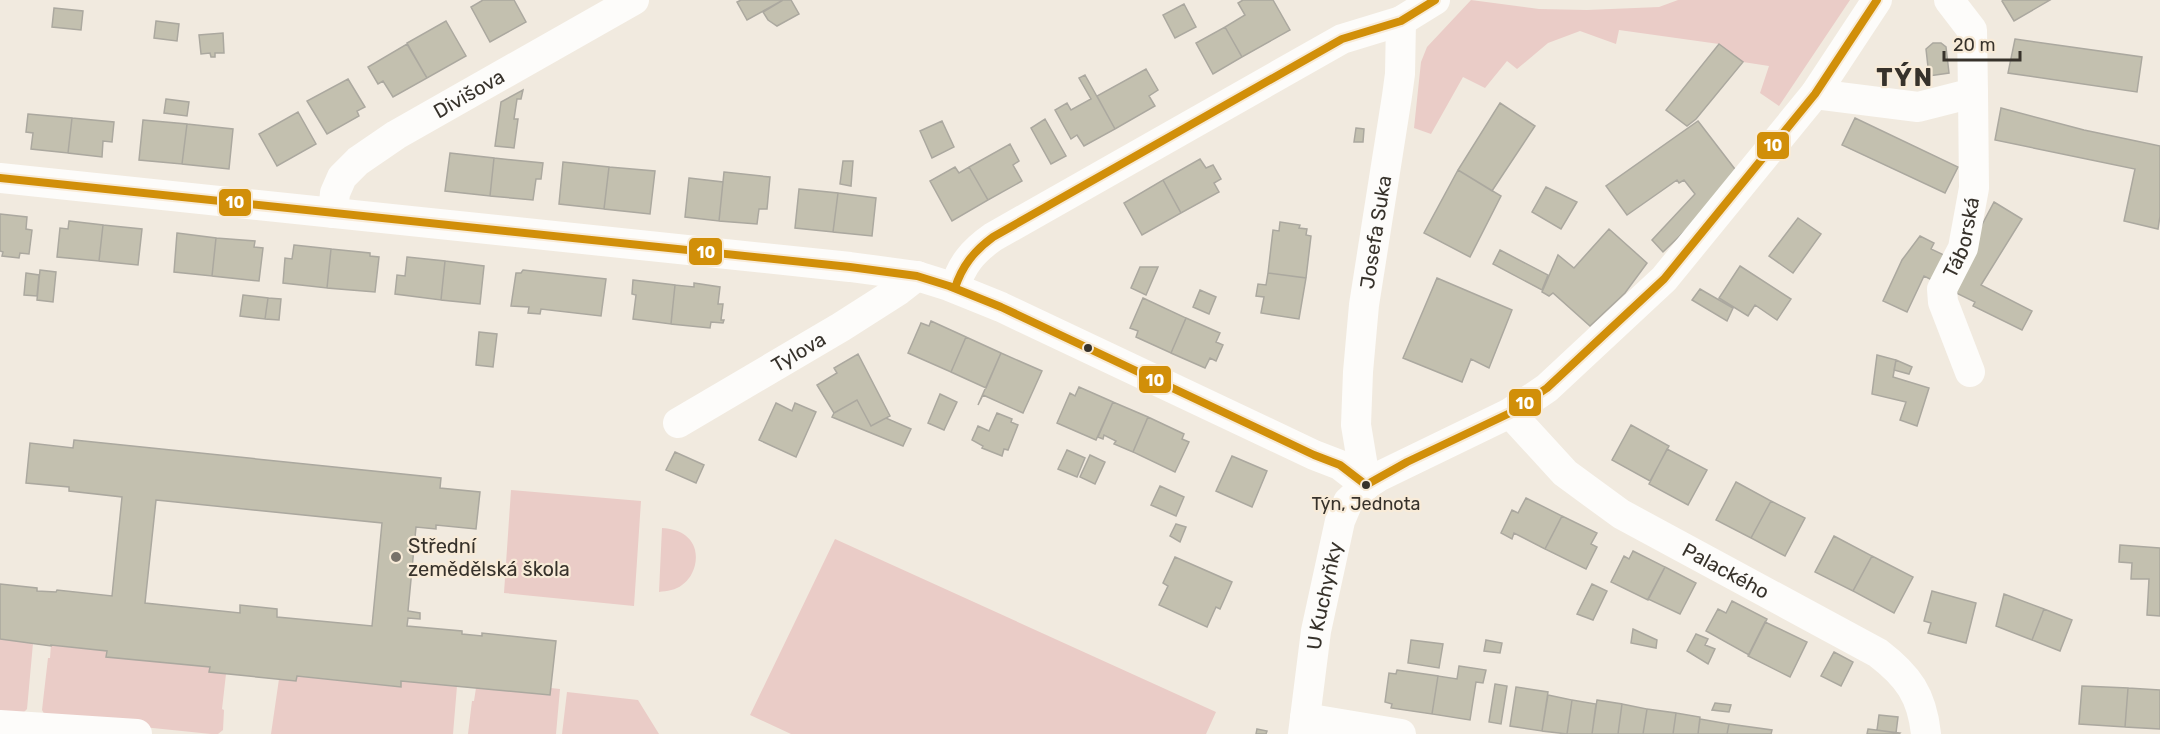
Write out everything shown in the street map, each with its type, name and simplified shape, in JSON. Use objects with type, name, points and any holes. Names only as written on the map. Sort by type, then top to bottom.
[{"type":"street","name":"Divišova","points":[[333,213],[335,193],[342,177],[358,161],[396,135],[634,0]]},
{"type":"street","points":[[955,288],[958,274],[965,262],[975,250],[993,237],[1393,10],[1435,0]]},
{"type":"street","points":[[1510,413],[1547,388],[1664,279],[1815,94],[1877,0]]},
{"type":"street","name":"Táborská","points":[[1949,0],[1972,30],[1974,188],[1963,248],[1942,289],[1942,302],[1970,372]]},
{"type":"street","name":"Josefa Suka","points":[[1366,485],[1356,425],[1358,372],[1365,305],[1399,85],[1393,10]]},
{"type":"street","points":[[1815,94],[1918,107],[1973,93]]},
{"type":"street","points":[[0,178],[917,276],[955,288],[1001,307],[1314,455],[1340,465],[1366,485]]},
{"type":"street","name":"Tylova","points":[[678,423],[841,327],[917,276]]},
{"type":"street","name":"U Kuchyňky","points":[[1304,726],[1316,632],[1340,521],[1348,502],[1366,485],[1407,462],[1510,413]]},
{"type":"street","name":"Palackého","points":[[1510,413],[1565,473],[1621,514],[1878,653],[1896,667],[1910,683],[1921,701],[1926,734]]},
{"type":"street","points":[[0,725],[137,734]]},
{"type":"street","points":[[1304,726],[1401,734]]},
{"type":"shaded area","points":[[1471,0],[1539,9],[1587,10],[1659,7],[1678,0],[1850,0],[1779,106],[1760,93],[1769,66],[1743,62],[1719,44],[1619,30],[1616,44],[1580,31],[1548,43],[1517,69],[1507,61],[1485,88],[1463,77],[1431,134],[1414,128],[1421,62],[1427,47]]},
{"type":"shaded area","points":[[511,490],[641,501],[634,606],[504,593]]},
{"type":"shaded area","points":[[662,528],[677,531],[688,538],[695,549],[696,557],[689,579],[680,587],[659,592]]},
{"type":"shaded area","points":[[835,539],[1216,712],[1206,734],[791,734],[750,715]]},
{"type":"shaded area","points":[[0,639],[33,643],[27,709],[21,715],[0,716]]},
{"type":"shaded area","points":[[51,645],[107,651],[106,657],[210,667],[209,672],[226,674],[222,709],[224,710],[223,730],[218,734],[211,734],[46,717],[42,710]]},
{"type":"shaded area","points":[[297,676],[400,687],[401,681],[457,686],[453,734],[271,734],[279,679],[296,681]]},
{"type":"shaded area","points":[[476,688],[550,695],[551,688],[560,689],[556,734],[468,734]]},
{"type":"shaded area","points":[[567,692],[638,700],[659,734],[562,734]]},
{"type":"building","points":[[483,0],[514,0],[526,22],[490,42],[471,7]]},
{"type":"building","points":[[741,0],[783,0],[747,20],[737,2]]},
{"type":"building","points":[[783,0],[791,0],[799,14],[777,26],[768,20],[763,12]]},
{"type":"building","points":[[1243,0],[1273,0],[1290,30],[1242,57],[1225,27],[1245,15],[1238,3]]},
{"type":"building","points":[[2003,0],[2050,0],[2014,21]]},
{"type":"building","points":[[1184,4],[1196,27],[1175,38],[1163,15]]},
{"type":"building","points":[[54,8],[83,11],[81,30],[52,27]]},
{"type":"building","points":[[156,21],[179,24],[177,41],[154,38]]},
{"type":"building","points":[[446,21],[466,56],[427,78],[407,43]]},
{"type":"building","points":[[1225,27],[1242,57],[1213,74],[1196,43]]},
{"type":"building","points":[[223,33],[224,53],[215,53],[215,57],[211,57],[210,53],[201,54],[199,35]]},
{"type":"building","points":[[2015,39],[2142,57],[2137,92],[2008,73]]},
{"type":"building","points":[[1933,43],[1941,43],[1946,47],[1949,73],[1929,76],[1926,49]]},
{"type":"building","points":[[407,44],[427,78],[393,97],[383,81],[378,84],[368,67]]},
{"type":"building","points":[[1719,44],[1743,62],[1696,119],[1687,126],[1666,110]]},
{"type":"building","points":[[1146,69],[1158,90],[1149,96],[1155,106],[1115,129],[1097,96]]},
{"type":"building","points":[[1085,75],[1115,129],[1084,146],[1077,135],[1071,139],[1055,110],[1067,103],[1071,110],[1091,99],[1079,78]]},
{"type":"building","points":[[348,79],[365,107],[357,111],[359,116],[327,134],[307,101]]},
{"type":"building","points":[[523,90],[521,99],[517,99],[514,119],[518,119],[514,148],[495,146],[501,102]]},
{"type":"building","points":[[166,99],[189,102],[187,116],[164,113]]},
{"type":"building","points":[[1500,103],[1535,126],[1492,191],[1458,170]]},
{"type":"building","points":[[2001,108],[2084,130],[2160,146],[2158,229],[2124,221],[2135,169],[1995,140]]},
{"type":"building","points":[[298,112],[316,144],[277,166],[259,134]]},
{"type":"building","points":[[28,114],[72,118],[68,153],[31,149],[33,133],[26,132]]},
{"type":"building","points":[[72,118],[114,122],[112,142],[103,141],[102,157],[68,153]]},
{"type":"building","points":[[1855,118],[1958,167],[1945,193],[1842,145]]},
{"type":"building","points":[[1045,119],[1066,156],[1051,164],[1031,128]]},
{"type":"building","points":[[143,120],[187,124],[182,164],[139,160]]},
{"type":"building","points":[[942,121],[954,147],[932,158],[920,131]]},
{"type":"building","points":[[1698,121],[1741,177],[1663,252],[1652,240],[1695,194],[1684,180],[1679,183],[1677,180],[1627,215],[1606,186]]},
{"type":"building","points":[[187,124],[233,129],[229,169],[182,164]]},
{"type":"building","points":[[1356,128],[1364,129],[1363,142],[1354,142]]},
{"type":"building","points":[[1010,144],[1019,161],[1013,165],[1022,181],[988,200],[969,167]]},
{"type":"building","points":[[450,153],[494,158],[490,196],[445,191]]},
{"type":"building","points":[[494,158],[543,163],[541,179],[536,179],[533,200],[490,196]]},
{"type":"building","points":[[1200,159],[1206,168],[1213,165],[1221,179],[1214,183],[1219,192],[1181,213],[1163,180]]},
{"type":"building","points":[[843,161],[853,161],[851,186],[840,184]]},
{"type":"building","points":[[563,162],[609,167],[604,209],[559,204]]},
{"type":"building","points":[[609,167],[655,171],[650,214],[604,209]]},
{"type":"building","points":[[955,167],[959,173],[969,167],[988,200],[952,221],[930,181]]},
{"type":"building","points":[[1458,170],[1501,196],[1470,257],[1424,233]]},
{"type":"building","points":[[724,172],[770,177],[767,209],[759,209],[757,224],[719,221]]},
{"type":"building","points":[[689,178],[723,182],[719,221],[685,217]]},
{"type":"building","points":[[1163,180],[1181,213],[1142,235],[1124,203]]},
{"type":"building","points":[[1546,187],[1577,202],[1561,229],[1532,212]]},
{"type":"building","points":[[799,189],[838,193],[833,232],[795,228]]},
{"type":"building","points":[[838,193],[876,198],[872,236],[833,232]]},
{"type":"building","points":[[1994,202],[2022,219],[1981,285],[2032,311],[2022,330],[1973,306],[1975,302],[1948,289]]},
{"type":"building","points":[[0,214],[27,217],[26,229],[32,230],[29,254],[20,253],[19,258],[2,256]]},
{"type":"building","points":[[1798,218],[1821,234],[1793,273],[1769,256]]},
{"type":"building","points":[[69,221],[103,225],[99,261],[57,257],[60,228],[68,229]]},
{"type":"building","points":[[1280,222],[1300,225],[1299,228],[1307,229],[1306,235],[1311,236],[1306,278],[1268,273],[1273,230],[1279,231]]},
{"type":"building","points":[[103,225],[142,229],[138,265],[99,261]]},
{"type":"building","points":[[1609,229],[1647,263],[1625,293],[1590,326],[1553,293],[1549,296],[1542,292],[1558,255],[1574,268]]},
{"type":"building","points":[[177,233],[216,238],[212,276],[174,272]]},
{"type":"building","points":[[1920,236],[1934,243],[1931,249],[1946,256],[1934,281],[1924,276],[1907,312],[1883,301],[1902,260]]},
{"type":"building","points":[[216,238],[255,241],[254,247],[263,248],[259,281],[212,276]]},
{"type":"building","points":[[294,245],[331,249],[327,288],[283,283],[285,258],[292,259]]},
{"type":"building","points":[[331,249],[370,253],[370,256],[379,257],[375,292],[327,288]]},
{"type":"building","points":[[1500,250],[1548,275],[1542,290],[1493,264]]},
{"type":"building","points":[[407,257],[445,261],[441,300],[395,294],[397,275],[405,276]]},
{"type":"building","points":[[445,261],[484,266],[480,304],[441,300]]},
{"type":"building","points":[[1740,266],[1791,299],[1777,320],[1755,305],[1748,316],[1719,298]]},
{"type":"building","points":[[1140,267],[1158,267],[1146,295],[1131,288]]},
{"type":"building","points":[[40,270],[56,272],[53,302],[37,300]]},
{"type":"building","points":[[523,270],[606,279],[601,316],[541,309],[540,314],[528,313],[529,307],[511,306],[516,273],[521,273]]},
{"type":"building","points":[[26,273],[39,275],[37,296],[24,295]]},
{"type":"building","points":[[1268,273],[1306,278],[1299,319],[1261,313],[1264,297],[1256,296],[1258,284],[1266,285]]},
{"type":"building","points":[[1437,278],[1512,310],[1489,368],[1471,359],[1462,382],[1403,358]]},
{"type":"building","points":[[633,280],[675,285],[671,324],[633,319],[636,295],[632,294]]},
{"type":"building","points":[[694,283],[720,287],[718,304],[723,304],[721,320],[724,320],[723,323],[711,322],[710,328],[671,324],[675,285],[694,287]]},
{"type":"building","points":[[1700,289],[1733,308],[1727,321],[1692,300]]},
{"type":"building","points":[[1200,290],[1216,297],[1209,314],[1193,307]]},
{"type":"building","points":[[243,295],[268,298],[265,319],[240,316]]},
{"type":"building","points":[[268,298],[281,299],[279,320],[265,319]]},
{"type":"building","points":[[1143,298],[1186,318],[1171,353],[1136,337],[1138,331],[1130,328]]},
{"type":"building","points":[[1186,318],[1220,333],[1216,342],[1223,345],[1216,361],[1210,358],[1205,368],[1171,353]]},
{"type":"building","points":[[931,321],[966,337],[951,372],[908,353],[921,323],[929,326]]},
{"type":"building","points":[[479,332],[497,334],[493,367],[476,365]]},
{"type":"building","points":[[966,337],[1001,353],[986,388],[951,372]]},
{"type":"building","points":[[1001,353],[1042,371],[1023,413],[983,395],[978,405]]},
{"type":"building","points":[[858,354],[890,416],[871,426],[857,400],[834,413],[817,385],[837,373],[834,368]]},
{"type":"building","points":[[1877,355],[1896,360],[1893,377],[1929,388],[1917,426],[1900,420],[1906,402],[1872,394]]},
{"type":"building","points":[[1896,360],[1912,367],[1909,374],[1894,370]]},
{"type":"building","points":[[1079,387],[1113,402],[1096,440],[1057,423],[1070,393],[1075,396]]},
{"type":"building","points":[[940,394],[957,402],[944,430],[928,423]]},
{"type":"building","points":[[857,400],[871,426],[886,418],[911,429],[903,446],[832,417],[834,413]]},
{"type":"building","points":[[1113,402],[1148,417],[1133,452],[1114,444],[1116,441],[1104,435],[1103,439],[1098,437]]},
{"type":"building","points":[[776,403],[792,411],[795,403],[816,412],[796,457],[759,440]]},
{"type":"building","points":[[997,413],[1012,419],[1011,422],[1018,425],[1008,450],[1004,449],[1002,456],[982,448],[983,446],[972,440],[978,426],[989,431]]},
{"type":"building","points":[[1148,417],[1184,434],[1182,439],[1189,442],[1175,472],[1133,452]]},
{"type":"building","points":[[1631,425],[1669,446],[1650,481],[1612,460]]},
{"type":"building","name":"Střední zemědělská škola","points":[[74,440],[441,478],[440,488],[480,492],[476,529],[436,525],[436,529],[416,527],[408,611],[420,613],[420,619],[408,618],[407,626],[462,631],[462,634],[482,636],[482,633],[556,641],[550,695],[401,681],[401,687],[297,676],[296,681],[209,672],[210,667],[106,657],[107,651],[0,639],[0,584],[37,588],[37,591],[56,592],[57,590],[112,596],[122,497],[69,491],[69,487],[26,483],[30,443],[73,448]],"holes":[[[156,500],[382,523],[372,626],[277,617],[277,609],[240,605],[240,613],[145,603]]]},
{"type":"building","points":[[1667,449],[1707,470],[1688,505],[1649,484]]},
{"type":"building","points":[[1067,450],[1085,458],[1077,477],[1058,469]]},
{"type":"building","points":[[675,452],[704,465],[696,483],[666,470]]},
{"type":"building","points":[[1090,455],[1105,462],[1095,484],[1080,477]]},
{"type":"building","points":[[1232,456],[1267,471],[1252,507],[1216,491]]},
{"type":"building","points":[[1736,482],[1771,501],[1751,538],[1716,520]]},
{"type":"building","points":[[1160,486],[1184,497],[1176,516],[1151,505]]},
{"type":"building","points":[[1526,498],[1562,516],[1545,549],[1514,533],[1512,539],[1501,533],[1512,510],[1518,513]]},
{"type":"building","points":[[1771,501],[1805,518],[1785,556],[1751,538]]},
{"type":"building","points":[[1562,516],[1597,533],[1591,544],[1597,547],[1586,569],[1545,549]]},
{"type":"building","points":[[1176,524],[1186,527],[1180,542],[1170,536]]},
{"type":"building","points":[[1834,536],[1872,556],[1853,591],[1815,572]]},
{"type":"building","points":[[2120,545],[2160,548],[2160,616],[2147,615],[2149,579],[2131,579],[2132,563],[2119,562]]},
{"type":"building","points":[[1633,551],[1665,567],[1648,600],[1611,582],[1624,556],[1629,559]]},
{"type":"building","points":[[1872,556],[1913,577],[1894,613],[1853,591]]},
{"type":"building","points":[[1175,557],[1232,582],[1220,609],[1216,607],[1207,627],[1159,605],[1168,586],[1163,583]]},
{"type":"building","points":[[1665,567],[1696,583],[1680,614],[1648,599]]},
{"type":"building","points":[[1592,584],[1607,591],[1593,620],[1577,614]]},
{"type":"building","points":[[1932,591],[1976,603],[1966,643],[1928,633],[1931,623],[1924,621]]},
{"type":"building","points":[[2004,594],[2044,609],[2032,640],[1996,626]]},
{"type":"building","points":[[1732,601],[1767,619],[1749,655],[1706,631],[1718,609],[1726,613]]},
{"type":"building","points":[[2044,609],[2072,620],[2060,651],[2032,640]]},
{"type":"building","points":[[1765,622],[1807,642],[1790,677],[1748,656]]},
{"type":"building","points":[[1633,629],[1657,640],[1656,648],[1631,643]]},
{"type":"building","points":[[1696,634],[1708,639],[1705,645],[1715,649],[1708,664],[1687,651]]},
{"type":"building","points":[[1411,640],[1443,644],[1439,668],[1408,663]]},
{"type":"building","points":[[1486,640],[1502,643],[1500,653],[1484,651]]},
{"type":"building","points":[[1834,652],[1853,662],[1841,686],[1821,676]]},
{"type":"building","points":[[1459,666],[1486,670],[1483,683],[1476,682],[1470,720],[1432,714],[1438,676],[1457,679]]},
{"type":"building","points":[[1397,670],[1438,676],[1432,714],[1391,708],[1392,704],[1385,702],[1389,673],[1396,674]]},
{"type":"building","points":[[1495,684],[1507,686],[1501,724],[1489,722]]},
{"type":"building","points":[[2082,686],[2128,688],[2125,727],[2079,724]]},
{"type":"building","points":[[1516,687],[1548,692],[1542,731],[1510,726]]},
{"type":"building","points":[[2128,688],[2160,690],[2160,729],[2125,727]]},
{"type":"building","points":[[1548,695],[1572,700],[1567,734],[1542,731]]},
{"type":"building","points":[[1572,700],[1596,704],[1592,734],[1567,734]]},
{"type":"building","points":[[1597,700],[1622,704],[1618,734],[1592,734]]},
{"type":"building","points":[[1715,703],[1731,705],[1729,712],[1712,710]]},
{"type":"building","points":[[1622,704],[1647,709],[1643,734],[1618,734]]},
{"type":"building","points":[[1647,709],[1676,713],[1673,734],[1643,734]]},
{"type":"building","points":[[1676,713],[1700,717],[1698,734],[1673,734]]},
{"type":"building","points":[[1879,715],[1898,717],[1896,733],[1877,730]]},
{"type":"building","points":[[1700,719],[1729,724],[1727,734],[1698,734]]},
{"type":"building","points":[[1729,724],[1772,730],[1771,734],[1727,734]]},
{"type":"building","points":[[1257,729],[1267,731],[1266,734],[1256,734]]},
{"type":"building","points":[[1868,729],[1900,733],[1867,734]]},
{"type":"transit line","name":"10","points":[[955,288],[969,260],[993,237],[1342,39],[1401,21],[1435,0]]},
{"type":"transit line","name":"10","points":[[1366,485],[1407,462],[1510,413],[1547,388],[1664,279],[1815,94],[1877,0]]},
{"type":"transit line","name":"10","points":[[0,178],[850,267],[917,276],[1001,307],[1314,455],[1340,465],[1366,485]]},
{"type":"place","name":"Týn, Jednota","points":[[1366,485]]},
{"type":"place","name":"Střední zemědělská škola","points":[[396,557]]},
{"type":"district","name":"TÝN","points":[[1905,77]]}]
